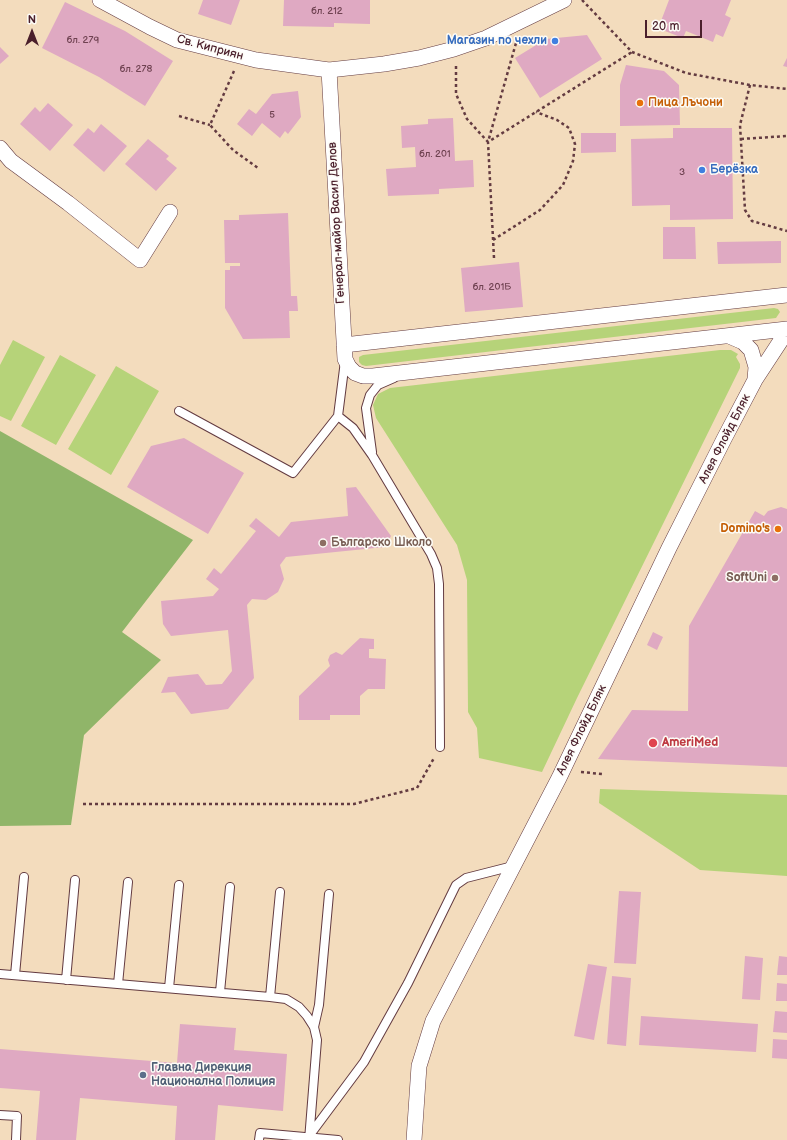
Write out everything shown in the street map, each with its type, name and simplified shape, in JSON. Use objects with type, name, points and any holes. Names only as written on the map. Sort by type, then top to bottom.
[{"type":"street","name":"Св. Киприян","points":[[100,0],[177,40],[240,57],[329,70],[391,63],[454,49],[486,38],[564,0]]},
{"type":"street","name":"Генерал-майор Васил Делов","points":[[329,70],[344,352]]},
{"type":"street","points":[[0,148],[11,161],[68,203],[140,260],[170,212]]},
{"type":"street","points":[[783,298],[344,352],[349,368],[363,376],[373,376],[787,330]]},
{"type":"street","name":"Алея Флойд Бляк","points":[[414,1140],[419,1066],[433,1021],[559,778],[672,542],[755,380],[787,330]]},
{"type":"street","points":[[729,336],[743,342],[751,350],[756,368],[755,380]]},
{"type":"lane","points":[[179,410],[293,473],[338,416],[344,352]]},
{"type":"lane","points":[[372,455],[366,408],[370,395],[378,385],[404,373]]},
{"type":"lane","points":[[338,416],[353,428],[372,455],[431,554],[437,568],[439,584],[440,747]]},
{"type":"lane","points":[[309,1138],[364,1062],[408,983],[456,885],[466,878],[514,866]]},
{"type":"lane","points":[[15,976],[24,877]]},
{"type":"lane","points":[[66,980],[75,880]]},
{"type":"lane","points":[[118,984],[128,882]]},
{"type":"lane","points":[[169,988],[179,885]]},
{"type":"lane","points":[[220,992],[230,887]]},
{"type":"lane","points":[[270,996],[280,892]]},
{"type":"lane","points":[[314,1027],[319,1005],[329,894]]},
{"type":"lane","points":[[0,974],[270,996],[286,999],[299,1007],[314,1027],[317,1040],[309,1138]]},
{"type":"lane","points":[[0,1114],[18,1116],[16,1140]]},
{"type":"lane","points":[[259,1140],[260,1133],[338,1140]]},
{"type":"path","points":[[582,0],[632,52],[686,73],[750,86],[787,89]]},
{"type":"path","points":[[494,258],[488,142],[522,21]]},
{"type":"path","points":[[454,49],[456,94],[467,119],[488,142]]},
{"type":"path","points":[[488,142],[632,52]]},
{"type":"path","points":[[210,125],[240,57]]},
{"type":"path","points":[[750,86],[740,125],[745,210],[752,220],[787,231]]},
{"type":"path","points":[[493,241],[540,210],[563,185],[574,161],[575,144],[569,128],[557,120],[536,112]]},
{"type":"path","points":[[179,116],[210,125],[233,150],[258,168]]},
{"type":"path","points":[[741,139],[787,136]]},
{"type":"path","points":[[83,804],[354,804],[417,788],[440,747]]},
{"type":"green space","points":[[774,308],[778,309],[780,312],[776,318],[366,366],[359,362],[359,357],[363,355]]},
{"type":"green space","points":[[13,340],[45,357],[11,421],[0,416],[0,365]]},
{"type":"green space","points":[[720,350],[731,350],[738,354],[736,357],[740,364],[740,368],[542,772],[479,758],[477,728],[468,712],[467,580],[457,545],[376,418],[373,405],[378,394],[390,388]]},
{"type":"green space","points":[[60,355],[96,375],[56,445],[21,426]]},
{"type":"green space","points":[[116,366],[159,391],[111,475],[68,449]]},
{"type":"green space","points":[[0,431],[193,540],[122,632],[161,660],[84,735],[71,825],[0,826]]},
{"type":"green space","points":[[600,789],[787,795],[787,876],[700,870],[599,803]]},
{"type":"building","points":[[203,0],[240,0],[231,25],[198,14]]},
{"type":"building","points":[[284,0],[370,0],[370,24],[334,23],[334,27],[283,26]]},
{"type":"building","points":[[669,0],[731,0],[725,15],[731,18],[723,37],[716,34],[713,42],[686,31],[683,38],[665,31],[668,24],[661,21]]},
{"type":"building","points":[[65,2],[125,31],[173,61],[145,106],[99,77],[42,48]]},
{"type":"building","points":[[587,35],[602,59],[540,98],[515,58],[546,39]]},
{"type":"building","points":[[0,47],[9,56],[0,64]]},
{"type":"building","points":[[787,58],[787,67],[783,66]]},
{"type":"building","points":[[626,65],[664,71],[679,85],[680,125],[620,126],[620,85]]},
{"type":"building","points":[[298,91],[301,117],[288,134],[285,131],[280,138],[262,123],[252,136],[237,124],[249,109],[256,114],[272,94]]},
{"type":"building","points":[[48,103],[73,125],[50,151],[20,124],[35,107],[40,112]]},
{"type":"building","points":[[453,118],[455,161],[473,160],[474,187],[439,189],[439,194],[388,196],[386,169],[416,167],[415,147],[402,148],[401,126],[428,124],[428,119]]},
{"type":"building","points":[[101,124],[127,146],[104,172],[73,145],[88,128],[94,133]]},
{"type":"building","points":[[673,128],[732,128],[733,219],[670,220],[670,205],[632,206],[631,139],[673,138]]},
{"type":"building","points":[[581,133],[616,133],[616,152],[581,153]]},
{"type":"building","points":[[148,139],[169,156],[166,159],[177,168],[156,191],[125,164]]},
{"type":"building","points":[[288,213],[291,296],[297,296],[298,311],[289,311],[290,338],[243,339],[225,308],[225,270],[230,270],[230,266],[240,266],[240,263],[225,263],[224,220],[239,220],[239,215]]},
{"type":"building","points":[[663,227],[695,227],[696,259],[663,259]]},
{"type":"building","points":[[781,241],[781,263],[718,264],[717,242]]},
{"type":"building","points":[[519,262],[523,307],[465,312],[461,268]]},
{"type":"building","points":[[184,438],[244,473],[208,534],[127,487],[151,446]]},
{"type":"building","points":[[356,487],[391,536],[385,547],[286,557],[280,565],[284,579],[278,592],[266,600],[252,599],[247,605],[254,678],[228,709],[191,714],[175,692],[161,693],[168,677],[198,674],[206,685],[222,684],[232,671],[228,630],[171,636],[163,624],[161,601],[213,596],[219,589],[206,579],[214,568],[221,574],[256,531],[249,526],[256,518],[279,537],[291,522],[348,516],[346,488]]},
{"type":"building","points":[[781,507],[787,509],[787,767],[598,759],[632,710],[688,711],[689,626],[755,511],[764,516],[768,511]]},
{"type":"building","points":[[653,632],[663,637],[657,650],[647,645]]},
{"type":"building","points":[[360,638],[374,639],[374,649],[369,649],[369,658],[386,659],[385,689],[368,689],[360,696],[360,715],[330,715],[330,720],[299,720],[299,696],[330,666],[328,660],[330,655],[336,652],[342,655]]},
{"type":"building","points":[[619,891],[641,892],[636,964],[614,963]]},
{"type":"building","points":[[745,956],[763,958],[760,1000],[742,999]]},
{"type":"building","points":[[779,956],[787,957],[787,975],[777,975]]},
{"type":"building","points":[[588,964],[607,967],[594,1040],[574,1036]]},
{"type":"building","points":[[612,976],[631,978],[626,1046],[607,1044]]},
{"type":"building","points":[[777,983],[787,984],[787,1001],[776,1001]]},
{"type":"building","points":[[775,1011],[787,1012],[787,1033],[773,1032]]},
{"type":"building","points":[[641,1016],[758,1024],[756,1052],[639,1045]]},
{"type":"building","name":"Главна Дирекция Национална Полиция","points":[[180,1024],[236,1028],[234,1050],[287,1054],[283,1111],[218,1105],[215,1140],[175,1140],[177,1106],[80,1098],[76,1140],[36,1140],[40,1091],[0,1088],[0,1049],[177,1063]]},
{"type":"building","points":[[773,1039],[787,1040],[787,1059],[772,1058]]},
{"type":"place","name":"Магазин по чехли","points":[[555,41]]},
{"type":"place","name":"Пица Лъчони","points":[[640,103]]},
{"type":"place","name":"Берёзка","points":[[702,170]]},
{"type":"place","name":"Domino's","points":[[778,529]]},
{"type":"place","name":"Българско Школо","points":[[323,543]]},
{"type":"place","name":"SoftUni","points":[[775,578]]},
{"type":"place","name":"AmeriMed","points":[[653,743]]},
{"type":"place","name":"Главна Дирекция Национална Полиция","points":[[143,1075]]}]
